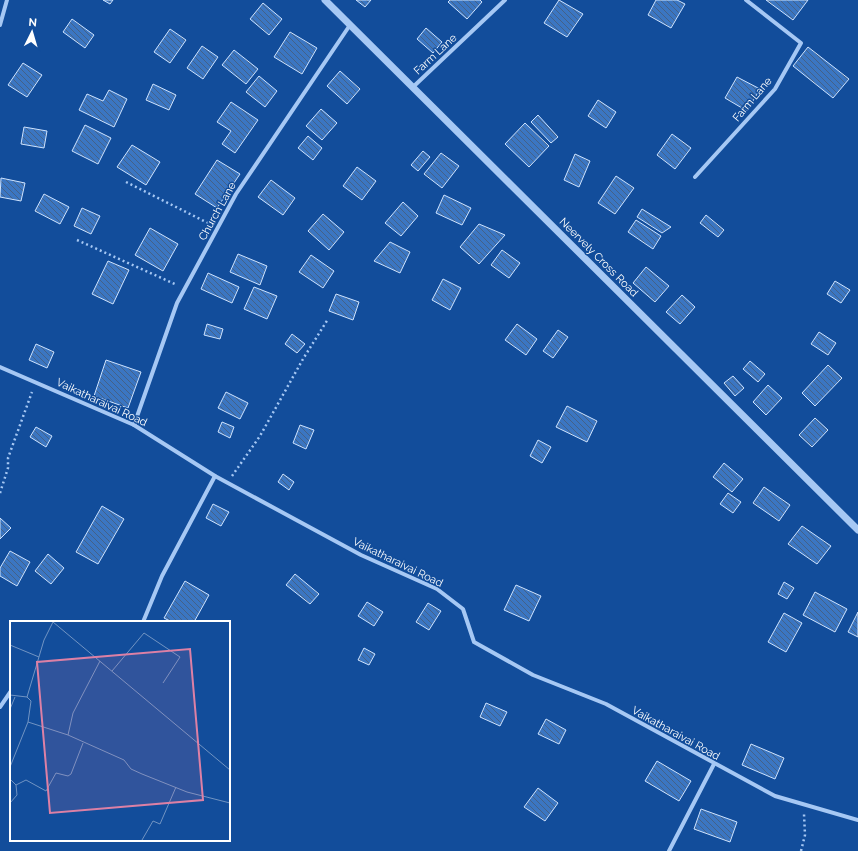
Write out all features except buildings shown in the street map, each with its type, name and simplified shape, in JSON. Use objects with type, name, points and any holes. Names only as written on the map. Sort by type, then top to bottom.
[{"type":"street","points":[[0,25],[7,0]]},
{"type":"street","name":"Neervely Cross Road","points":[[325,0],[858,530]]},
{"type":"street","name":"Farm Lane","points":[[413,87],[505,0]]},
{"type":"street","name":"Farm Lane","points":[[695,177],[774,89],[801,43],[746,0]]},
{"type":"street","name":"Church Lane","points":[[134,425],[177,303],[184,289],[236,194],[350,25]]},
{"type":"street","name":"Vaikatharaivai Road","points":[[0,367],[134,425],[214,476],[361,555],[437,590],[463,609],[474,642],[533,675],[606,704],[775,796],[858,820]]},
{"type":"street","points":[[143,621],[162,576],[214,476]]},
{"type":"street","points":[[0,707],[10,692]]},
{"type":"street","points":[[669,851],[714,764]]},
{"type":"path","points":[[126,182],[218,227]]},
{"type":"path","points":[[77,240],[184,289]]},
{"type":"path","points":[[227,483],[260,436],[303,359],[328,319]]},
{"type":"path","points":[[0,493],[8,468],[8,458],[36,382]]},
{"type":"path","points":[[802,804],[805,835],[802,851]]}]
